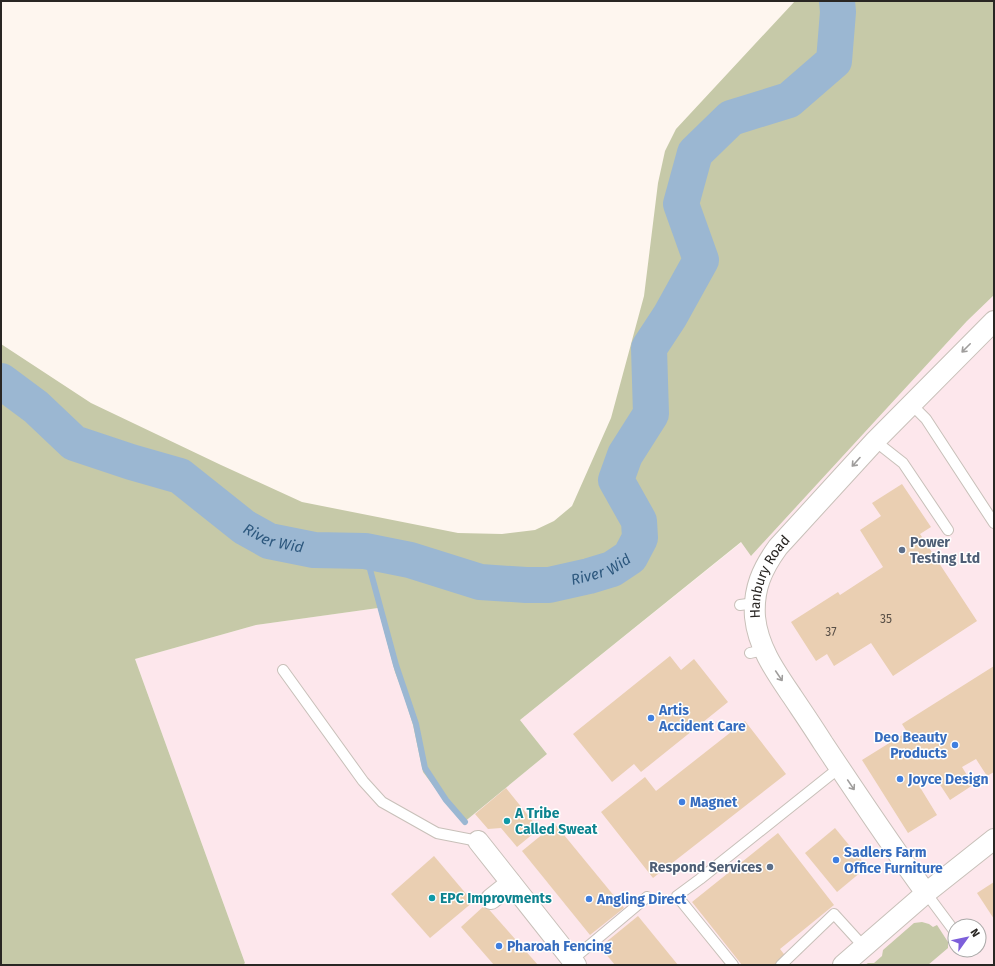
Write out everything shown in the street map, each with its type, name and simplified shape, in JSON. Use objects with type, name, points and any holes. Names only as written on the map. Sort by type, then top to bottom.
[{"type":"street","name":"Hanbury Road","points":[[926,893],[884,834],[772,667],[757,652],[758,630],[755,618],[748,604],[767,562],[778,547],[875,441],[994,321]]},
{"type":"street","points":[[843,965],[926,893],[994,838]]},
{"type":"street","points":[[478,841],[574,962]]},
{"type":"street","points":[[491,899],[511,883]]},
{"type":"lane","points":[[911,404],[926,419],[994,523]]},
{"type":"lane","points":[[875,441],[903,463],[948,530]]},
{"type":"lane","points":[[283,670],[363,781],[382,802],[437,833],[478,841]]},
{"type":"lane","points":[[733,965],[677,896],[840,768]]},
{"type":"lane","points":[[926,893],[947,921]]},
{"type":"lane","points":[[574,962],[647,897]]},
{"type":"lane","points":[[781,965],[834,914],[864,947]]},
{"type":"shaded area","points":[[994,295],[994,965],[243,965],[245,963],[135,659],[256,625],[378,608],[395,672],[413,725],[423,772],[463,823],[547,754],[520,720],[742,542],[752,555],[967,321]]},
{"type":"green space","points":[[795,1],[994,1],[994,295],[967,321],[751,556],[741,542],[520,720],[547,754],[463,823],[423,772],[413,725],[395,672],[378,608],[256,625],[135,659],[245,963],[243,965],[1,965],[1,344],[91,403],[302,502],[458,533],[502,534],[535,530],[554,521],[572,506],[611,418],[644,296],[658,183],[665,151],[676,129]]},
{"type":"green space","points":[[922,922],[933,927],[937,925],[947,940],[947,949],[928,965],[865,965],[868,963],[874,963],[882,956],[883,950],[914,923]]},
{"type":"building","points":[[902,484],[931,527],[920,534],[977,621],[893,676],[871,643],[834,666],[827,654],[816,661],[791,622],[838,592],[840,595],[883,567],[860,530],[881,516],[872,503]]},
{"type":"building","name":"Artis Accident Care","points":[[670,656],[681,670],[694,659],[728,702],[641,772],[634,764],[612,782],[573,734]]},
{"type":"building","points":[[994,666],[994,772],[987,776],[976,759],[962,767],[973,785],[950,800],[933,774],[918,784],[937,815],[908,833],[862,760],[907,732],[902,724]]},
{"type":"building","name":"Magnet","points":[[745,721],[786,774],[653,878],[601,812],[645,777],[656,791]]},
{"type":"building","name":"A Tribe Called Sweat","points":[[506,788],[539,829],[517,847],[501,828],[488,829],[475,814]]},
{"type":"building","points":[[555,824],[624,908],[590,935],[522,851]]},
{"type":"building","name":"Sadlers Farm Office Furniture","points":[[835,828],[867,867],[837,892],[805,853]]},
{"type":"building","name":"Respond Services","points":[[778,833],[834,905],[780,949],[787,958],[779,965],[742,965],[692,902]]},
{"type":"building","name":"EPC Improvments","points":[[434,856],[473,902],[430,938],[391,894]]},
{"type":"building","points":[[994,882],[994,919],[977,893]]},
{"type":"building","name":"Pharoah Fencing","points":[[485,905],[538,965],[494,965],[461,927]]},
{"type":"building","points":[[638,916],[678,965],[615,965],[600,947]]},
{"type":"waterway","name":"River Wid","points":[[1,381],[36,407],[74,443],[180,476],[244,527],[269,541],[314,550],[365,551],[410,560],[480,582],[549,585],[612,569],[630,557],[640,538],[639,521],[616,480],[625,455],[651,414],[649,348],[670,316],[701,260],[681,204],[695,153],[731,118],[789,100],[834,61],[838,12],[837,1]]},
{"type":"waterway","points":[[365,551],[396,665],[416,724],[425,768],[446,800],[465,822]]},
{"type":"place","name":"Power Testing Ltd","points":[[902,550]]},
{"type":"place","name":"Artis Accident Care","points":[[651,718]]},
{"type":"place","name":"Deo Beauty Products","points":[[955,745]]},
{"type":"place","name":"Joyce Design","points":[[900,779]]},
{"type":"place","name":"Magnet","points":[[682,802]]},
{"type":"place","name":"A Tribe Called Sweat","points":[[507,821]]},
{"type":"place","name":"Sadlers Farm Office Furniture","points":[[836,860]]},
{"type":"place","name":"Respond Services","points":[[770,867]]},
{"type":"place","name":"EPC Improvments","points":[[432,898]]},
{"type":"place","name":"Angling Direct","points":[[589,899]]},
{"type":"place","name":"Pharoah Fencing","points":[[499,946]]}]
